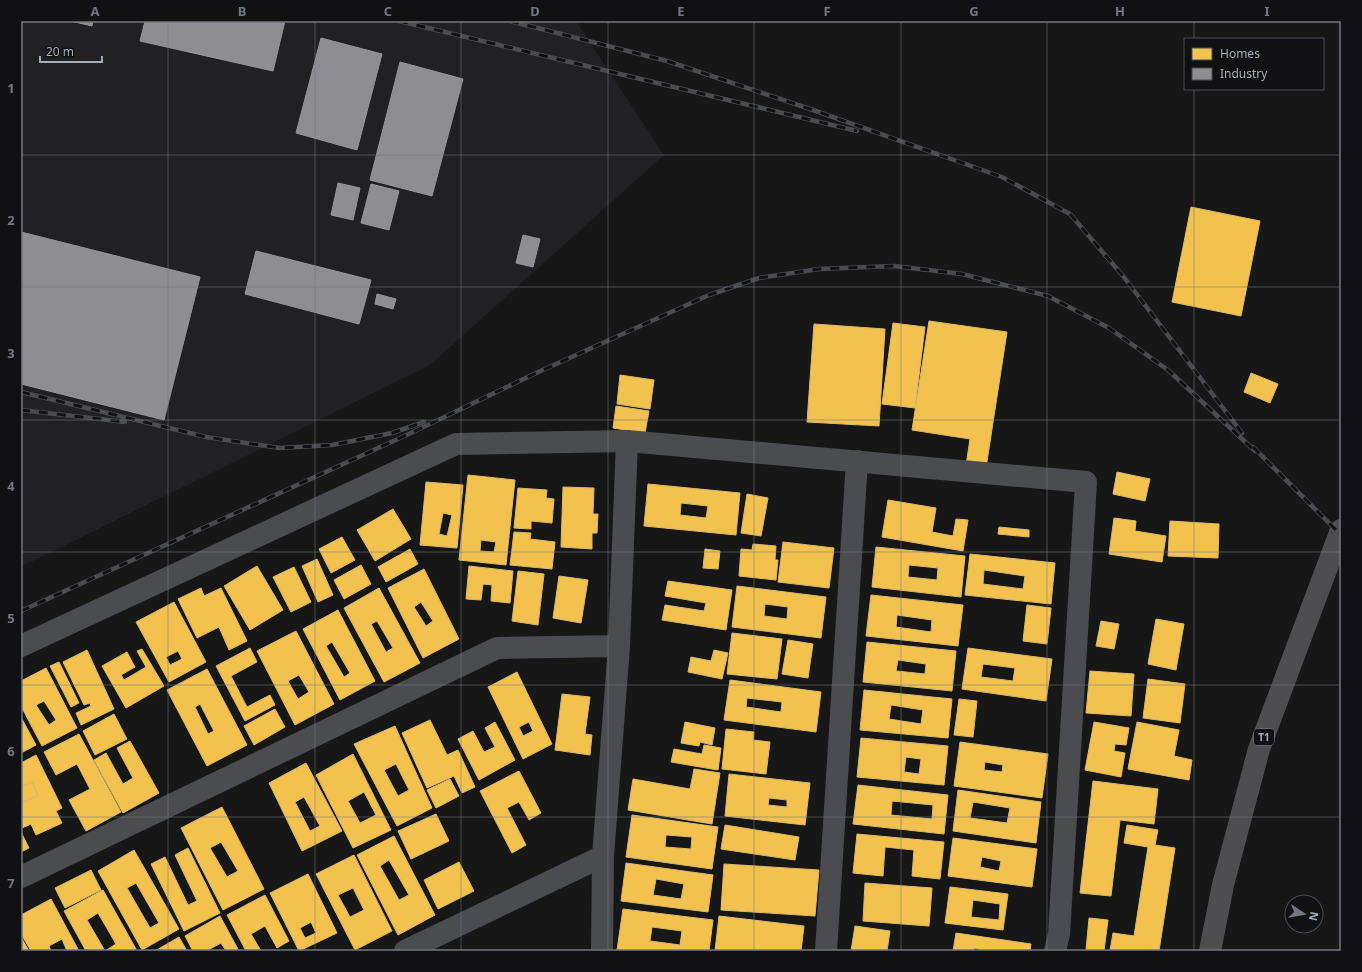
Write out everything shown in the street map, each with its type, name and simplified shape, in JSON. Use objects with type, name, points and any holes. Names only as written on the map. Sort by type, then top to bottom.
[{"type":"highway","name":"T1","points":[[1210,951],[1223,885],[1260,749],[1341,530]]},
{"type":"street","points":[[602,951],[602,856],[619,646],[627,441]]},
{"type":"street","points":[[21,646],[456,444],[627,441],[1086,482],[1059,934],[1055,951]]},
{"type":"street","points":[[826,951],[858,462]]},
{"type":"street","points":[[21,877],[497,648],[619,646]]},
{"type":"street","points":[[405,951],[602,856]]},
{"type":"shaded area","points":[[21,21],[576,21],[664,155],[430,365],[21,567]]},
{"type":"building: Homes","points":[[1191,207],[1260,221],[1241,316],[1172,302]]},
{"type":"building: Homes","points":[[929,321],[1007,332],[986,468],[966,465],[970,439],[912,430]]},
{"type":"building: Homes","points":[[893,323],[925,327],[915,408],[882,404]]},
{"type":"building: Homes","points":[[814,324],[885,329],[879,426],[807,422]]},
{"type":"building: Homes","points":[[1251,373],[1278,384],[1270,403],[1244,392]]},
{"type":"building: Homes","points":[[620,375],[654,380],[650,409],[617,404]]},
{"type":"building: Homes","points":[[616,406],[649,411],[645,433],[613,428]]},
{"type":"building: Homes","points":[[1117,472],[1150,479],[1145,501],[1113,494]]},
{"type":"building: Homes","points":[[468,475],[515,480],[506,565],[459,560]],"holes":[[[481,540],[496,542],[494,552],[480,551]]]},
{"type":"building: Homes","points":[[426,482],[463,485],[457,548],[420,545]],"holes":[[[443,513],[452,515],[447,536],[439,534]]]},
{"type":"building: Homes","points":[[648,484],[740,493],[736,535],[644,526]],"holes":[[[681,503],[708,506],[706,518],[680,515]]]},
{"type":"building: Homes","points":[[563,487],[594,488],[593,514],[598,514],[597,533],[592,533],[592,549],[561,547]]},
{"type":"building: Homes","points":[[518,488],[547,490],[546,498],[554,499],[552,523],[531,521],[531,529],[514,528]]},
{"type":"building: Homes","points":[[747,494],[768,498],[761,536],[741,533]]},
{"type":"building: Homes","points":[[888,500],[936,508],[932,532],[953,536],[956,519],[968,520],[963,551],[882,537]]},
{"type":"building: Homes","points":[[393,509],[411,539],[375,561],[357,530]]},
{"type":"building: Homes","points":[[1114,518],[1136,521],[1135,531],[1166,536],[1162,562],[1109,554]]},
{"type":"building: Homes","points":[[1170,521],[1219,524],[1218,558],[1168,556]]},
{"type":"building: Homes","points":[[999,527],[1029,530],[1029,537],[998,534]]},
{"type":"building: Homes","points":[[514,532],[531,533],[530,539],[555,542],[552,569],[510,565]]},
{"type":"building: Homes","points":[[342,537],[355,560],[331,573],[319,549]]},
{"type":"building: Homes","points":[[783,542],[834,548],[829,588],[778,582]]},
{"type":"building: Homes","points":[[753,544],[776,546],[775,560],[778,560],[776,580],[739,576],[741,549],[752,550]]},
{"type":"building: Homes","points":[[876,547],[965,556],[961,597],[872,587]],"holes":[[[909,565],[938,568],[937,580],[908,577]]]},
{"type":"building: Homes","points":[[410,549],[418,564],[386,582],[378,567]]},
{"type":"building: Homes","points":[[705,549],[720,551],[718,569],[703,568]]},
{"type":"building: Homes","points":[[970,554],[1055,563],[1051,604],[965,595]],"holes":[[[984,570],[1025,576],[1023,589],[983,584]]]},
{"type":"building: Homes","points":[[317,559],[333,595],[318,602],[302,566]]},
{"type":"building: Homes","points":[[361,565],[371,584],[344,599],[334,580]]},
{"type":"building: Homes","points":[[257,566],[283,610],[250,630],[224,586]]},
{"type":"building: Homes","points":[[469,566],[513,571],[510,603],[491,601],[492,585],[483,584],[481,600],[466,599]]},
{"type":"building: Homes","points":[[294,567],[311,602],[291,612],[273,577]]},
{"type":"building: Homes","points":[[424,569],[459,639],[423,658],[388,588]],"holes":[[[421,602],[433,621],[426,626],[414,607]]]},
{"type":"building: Homes","points":[[518,571],[544,574],[538,625],[512,621]]},
{"type":"building: Homes","points":[[559,576],[588,580],[581,623],[553,618]]},
{"type":"building: Homes","points":[[668,581],[732,590],[726,630],[662,620],[665,605],[704,611],[706,603],[665,596]]},
{"type":"building: Homes","points":[[737,586],[826,597],[821,638],[732,627]],"holes":[[[765,604],[788,607],[787,619],[764,616]]]},
{"type":"building: Homes","points":[[201,588],[204,596],[221,588],[247,641],[229,650],[219,627],[197,638],[178,599]]},
{"type":"building: Homes","points":[[379,588],[420,663],[384,682],[344,608]],"holes":[[[377,621],[393,648],[386,652],[371,624]]]},
{"type":"building: Homes","points":[[871,595],[963,605],[958,646],[866,636]],"holes":[[[897,615],[932,620],[931,632],[896,627]]]},
{"type":"building: Homes","points":[[174,602],[206,662],[169,682],[136,622]],"holes":[[[178,651],[182,659],[170,665],[166,657]]]},
{"type":"building: Homes","points":[[1027,605],[1051,608],[1047,644],[1023,641]]},
{"type":"building: Homes","points":[[338,610],[375,681],[340,700],[303,629]],"holes":[[[332,642],[350,673],[344,677],[326,646]]]},
{"type":"building: Homes","points":[[1156,619],[1184,624],[1176,670],[1148,664]]},
{"type":"building: Homes","points":[[1101,621],[1119,624],[1114,649],[1096,646]]},
{"type":"building: Homes","points":[[296,631],[334,704],[295,725],[257,651]],"holes":[[[299,675],[309,692],[298,699],[288,681]]]},
{"type":"building: Homes","points":[[732,633],[782,639],[777,679],[727,674]]},
{"type":"building: Homes","points":[[788,640],[813,644],[808,678],[782,674]]},
{"type":"building: Homes","points":[[867,642],[956,651],[952,691],[863,682]],"holes":[[[898,660],[926,664],[925,674],[896,671]]]},
{"type":"building: Homes","points":[[250,648],[257,662],[231,676],[247,707],[270,695],[275,705],[245,721],[216,666]]},
{"type":"building: Homes","points":[[968,648],[1052,659],[1046,701],[962,689]],"holes":[[[983,664],[1015,668],[1013,681],[981,677]]]},
{"type":"building: Homes","points":[[142,649],[164,686],[126,708],[102,666],[127,652],[135,667],[121,675],[124,680],[146,667],[137,651]]},
{"type":"building: Homes","points":[[87,650],[114,709],[81,725],[76,713],[91,706],[90,703],[84,705],[63,662]]},
{"type":"building: Homes","points":[[714,650],[728,653],[722,679],[688,672],[691,657],[711,661]]},
{"type":"building: Homes","points":[[59,662],[79,703],[71,707],[50,666]]},
{"type":"building: Homes","points":[[46,668],[77,728],[42,746],[21,706],[21,681]],"holes":[[[44,701],[56,720],[49,725],[36,705]]]},
{"type":"building: Homes","points":[[207,669],[247,745],[207,766],[167,690]],"holes":[[[200,704],[214,731],[208,734],[195,707]]]},
{"type":"building: Homes","points":[[1090,671],[1134,674],[1131,716],[1086,713]]},
{"type":"building: Homes","points":[[517,672],[552,744],[523,759],[488,687]],"holes":[[[529,722],[533,731],[523,736],[519,727]]]},
{"type":"building: Homes","points":[[1148,679],[1185,684],[1180,723],[1143,718]]},
{"type":"building: Homes","points":[[730,680],[821,692],[816,732],[724,720]],"holes":[[[747,698],[782,702],[781,712],[746,707]]]},
{"type":"building: Homes","points":[[864,690],[952,699],[948,738],[860,730]],"holes":[[[891,705],[923,710],[921,724],[889,719]]]},
{"type":"building: Homes","points":[[562,694],[590,697],[585,734],[592,735],[590,755],[555,750]]},
{"type":"building: Homes","points":[[959,699],[977,701],[973,737],[954,735]]},
{"type":"building: Homes","points":[[275,709],[285,727],[254,745],[244,726]]},
{"type":"building: Homes","points":[[114,714],[127,739],[95,755],[83,731]]},
{"type":"building: Homes","points":[[21,717],[36,745],[21,753]]},
{"type":"building: Homes","points":[[430,720],[447,755],[458,750],[475,787],[462,793],[454,776],[427,788],[402,733]]},
{"type":"building: Homes","points":[[495,722],[515,760],[479,780],[458,739],[473,731],[484,752],[495,747],[485,728]]},
{"type":"building: Homes","points":[[685,722],[715,728],[712,745],[700,742],[699,746],[681,743]]},
{"type":"building: Homes","points":[[1094,722],[1129,728],[1126,745],[1115,744],[1114,751],[1125,753],[1121,777],[1085,770]]},
{"type":"building: Homes","points":[[1137,722],[1179,730],[1174,756],[1192,760],[1189,780],[1128,769]]},
{"type":"building: Homes","points":[[395,726],[432,808],[397,826],[354,744]],"holes":[[[396,764],[409,790],[398,796],[384,770]]]},
{"type":"building: Homes","points":[[726,729],[754,732],[753,740],[770,742],[766,774],[722,769]]},
{"type":"building: Homes","points":[[79,734],[121,812],[86,831],[69,800],[90,789],[77,764],[56,775],[44,752]]},
{"type":"building: Homes","points":[[861,738],[948,746],[944,785],[857,777]],"holes":[[[906,757],[921,759],[919,774],[904,772]]]},
{"type":"building: Homes","points":[[130,741],[159,793],[123,813],[94,760],[106,753],[123,784],[133,778],[117,748]]},
{"type":"building: Homes","points":[[960,742],[1048,754],[1042,798],[954,786]],"holes":[[[985,762],[1003,765],[1002,772],[984,770]]]},
{"type":"building: Homes","points":[[704,745],[721,748],[718,770],[671,762],[674,749],[702,754]]},
{"type":"building: Homes","points":[[353,754],[391,830],[353,848],[316,775]],"holes":[[[364,792],[376,815],[360,823],[348,801]]]},
{"type":"building: Homes","points":[[36,755],[62,808],[56,811],[62,823],[36,835],[31,824],[22,828],[21,826],[21,797],[24,802],[38,795],[32,782],[21,787],[21,763]]},
{"type":"building: Homes","points":[[306,763],[342,831],[302,851],[269,783]],"holes":[[[304,797],[320,826],[310,831],[295,802]]]},
{"type":"building: Homes","points":[[694,769],[720,773],[712,824],[628,810],[633,779],[690,789]]},
{"type":"building: Homes","points":[[519,771],[541,813],[529,820],[519,802],[507,808],[526,845],[512,853],[480,791]]},
{"type":"building: Homes","points":[[729,774],[810,783],[805,825],[725,816]],"holes":[[[769,798],[787,800],[787,807],[768,805]]]},
{"type":"building: Homes","points":[[450,779],[459,796],[436,808],[427,790]]},
{"type":"building: Homes","points":[[1093,781],[1158,789],[1154,824],[1120,820],[1111,896],[1080,893]]},
{"type":"building: Homes","points":[[32,782],[38,795],[24,802],[21,797],[21,787]]},
{"type":"building: Homes","points":[[858,785],[948,795],[944,834],[853,824]],"holes":[[[892,801],[933,805],[932,819],[891,815]]]},
{"type":"building: Homes","points":[[958,790],[1041,802],[1036,843],[953,831]],"holes":[[[973,802],[1010,808],[1007,823],[970,818]]]},
{"type":"building: Homes","points":[[222,807],[264,889],[223,910],[181,828]],"holes":[[[221,842],[238,871],[227,877],[210,848]]]},
{"type":"building: Homes","points":[[436,814],[449,841],[411,859],[398,831]]},
{"type":"building: Homes","points":[[632,815],[718,827],[712,869],[626,857]],"holes":[[[666,835],[692,837],[691,849],[665,847]]]},
{"type":"building: Homes","points":[[725,825],[799,837],[795,860],[721,849]]},
{"type":"building: Homes","points":[[1127,825],[1158,830],[1155,845],[1175,848],[1159,951],[1110,951],[1113,933],[1134,936],[1148,847],[1124,843]]},
{"type":"building: Homes","points":[[21,832],[29,848],[21,852]]},
{"type":"building: Homes","points":[[857,834],[944,842],[940,879],[912,876],[914,850],[885,847],[883,876],[853,873]]},
{"type":"building: Homes","points":[[394,836],[435,915],[398,935],[357,855]],"holes":[[[389,860],[409,895],[399,900],[380,866]]]},
{"type":"building: Homes","points":[[953,838],[1037,849],[1032,887],[948,876]],"holes":[[[982,857],[1001,861],[999,871],[980,867]]]},
{"type":"building: Homes","points":[[188,848],[220,913],[184,931],[151,864],[165,857],[188,905],[197,901],[175,855]]},
{"type":"building: Homes","points":[[134,850],[179,929],[142,950],[98,871]],"holes":[[[136,883],[159,923],[150,928],[127,888]]]},
{"type":"building: Homes","points":[[354,855],[392,931],[355,950],[316,874]],"holes":[[[353,888],[364,910],[350,917],[338,895]]]},
{"type":"building: Homes","points":[[459,862],[474,891],[438,909],[424,880]]},
{"type":"building: Homes","points":[[626,863],[713,875],[708,912],[621,901]],"holes":[[[656,879],[684,884],[681,899],[653,895]]]},
{"type":"building: Homes","points":[[724,864],[819,870],[815,916],[721,910]]},
{"type":"building: Homes","points":[[91,870],[101,890],[65,908],[55,888]]},
{"type":"building: Homes","points":[[308,874],[337,933],[299,951],[270,893]],"holes":[[[311,922],[316,933],[305,938],[300,928]]]},
{"type":"building: Homes","points":[[865,883],[932,888],[929,926],[863,921]]},
{"type":"building: Homes","points":[[950,887],[1008,894],[1003,930],[945,923]],"holes":[[[973,900],[1000,904],[999,920],[971,917]]]},
{"type":"building: Homes","points":[[103,890],[136,949],[132,951],[105,951],[86,951],[64,911]],"holes":[[[98,913],[116,944],[105,951],[87,920]]]},
{"type":"building: Homes","points":[[265,895],[289,941],[277,948],[265,926],[251,934],[261,951],[246,951],[227,915]]},
{"type":"building: Homes","points":[[51,899],[79,951],[67,951],[62,939],[49,946],[51,951],[31,951],[21,934],[21,915]]},
{"type":"building: Homes","points":[[623,909],[713,920],[709,951],[617,950]],"holes":[[[652,927],[682,931],[680,945],[650,941]]]},
{"type":"building: Homes","points":[[220,916],[239,951],[226,951],[221,943],[208,950],[209,951],[193,951],[185,936]]},
{"type":"building: Homes","points":[[719,916],[804,926],[801,951],[715,951]]},
{"type":"building: Homes","points":[[1089,918],[1108,920],[1104,951],[1086,950]]},
{"type":"building: Homes","points":[[855,926],[890,931],[887,951],[851,951]]},
{"type":"building: Homes","points":[[956,933],[1031,944],[1030,951],[988,951],[974,948],[974,951],[953,951]]},
{"type":"building: Homes","points":[[21,937],[29,951],[21,951]]},
{"type":"building: Homes","points":[[179,937],[187,951],[155,951]]},
{"type":"building: Industry","points":[[71,21],[93,21],[92,26]]},
{"type":"building: Industry","points":[[145,21],[285,21],[273,71],[140,41]]},
{"type":"building: Industry","points":[[321,38],[382,54],[357,150],[296,133]]},
{"type":"building: Industry","points":[[400,62],[463,79],[432,196],[370,180]]},
{"type":"building: Industry","points":[[338,183],[360,188],[353,220],[331,215]]},
{"type":"building: Industry","points":[[371,184],[399,191],[389,230],[361,223]]},
{"type":"building: Industry","points":[[21,232],[200,277],[164,420],[21,384]]},
{"type":"building: Industry","points":[[523,235],[540,239],[533,267],[516,263]]},
{"type":"building: Industry","points":[[256,251],[371,280],[359,324],[245,294]]},
{"type":"building: Industry","points":[[377,294],[396,299],[393,309],[375,304]]},
{"type":"railway","points":[[399,21],[857,131]]},
{"type":"railway","points":[[510,21],[667,61],[813,110],[1002,177],[1070,214],[1123,276],[1242,433]]},
{"type":"railway","points":[[21,611],[411,433],[534,374],[709,295],[759,278],[819,269],[894,266],[962,274],[1048,296],[1109,328],[1168,370],[1255,451]]},
{"type":"railway","points":[[21,392],[206,437],[280,448],[332,445],[392,433],[424,422]]},
{"type":"railway","points":[[21,410],[125,422]]},
{"type":"railway","points":[[1253,447],[1341,535]]}]
